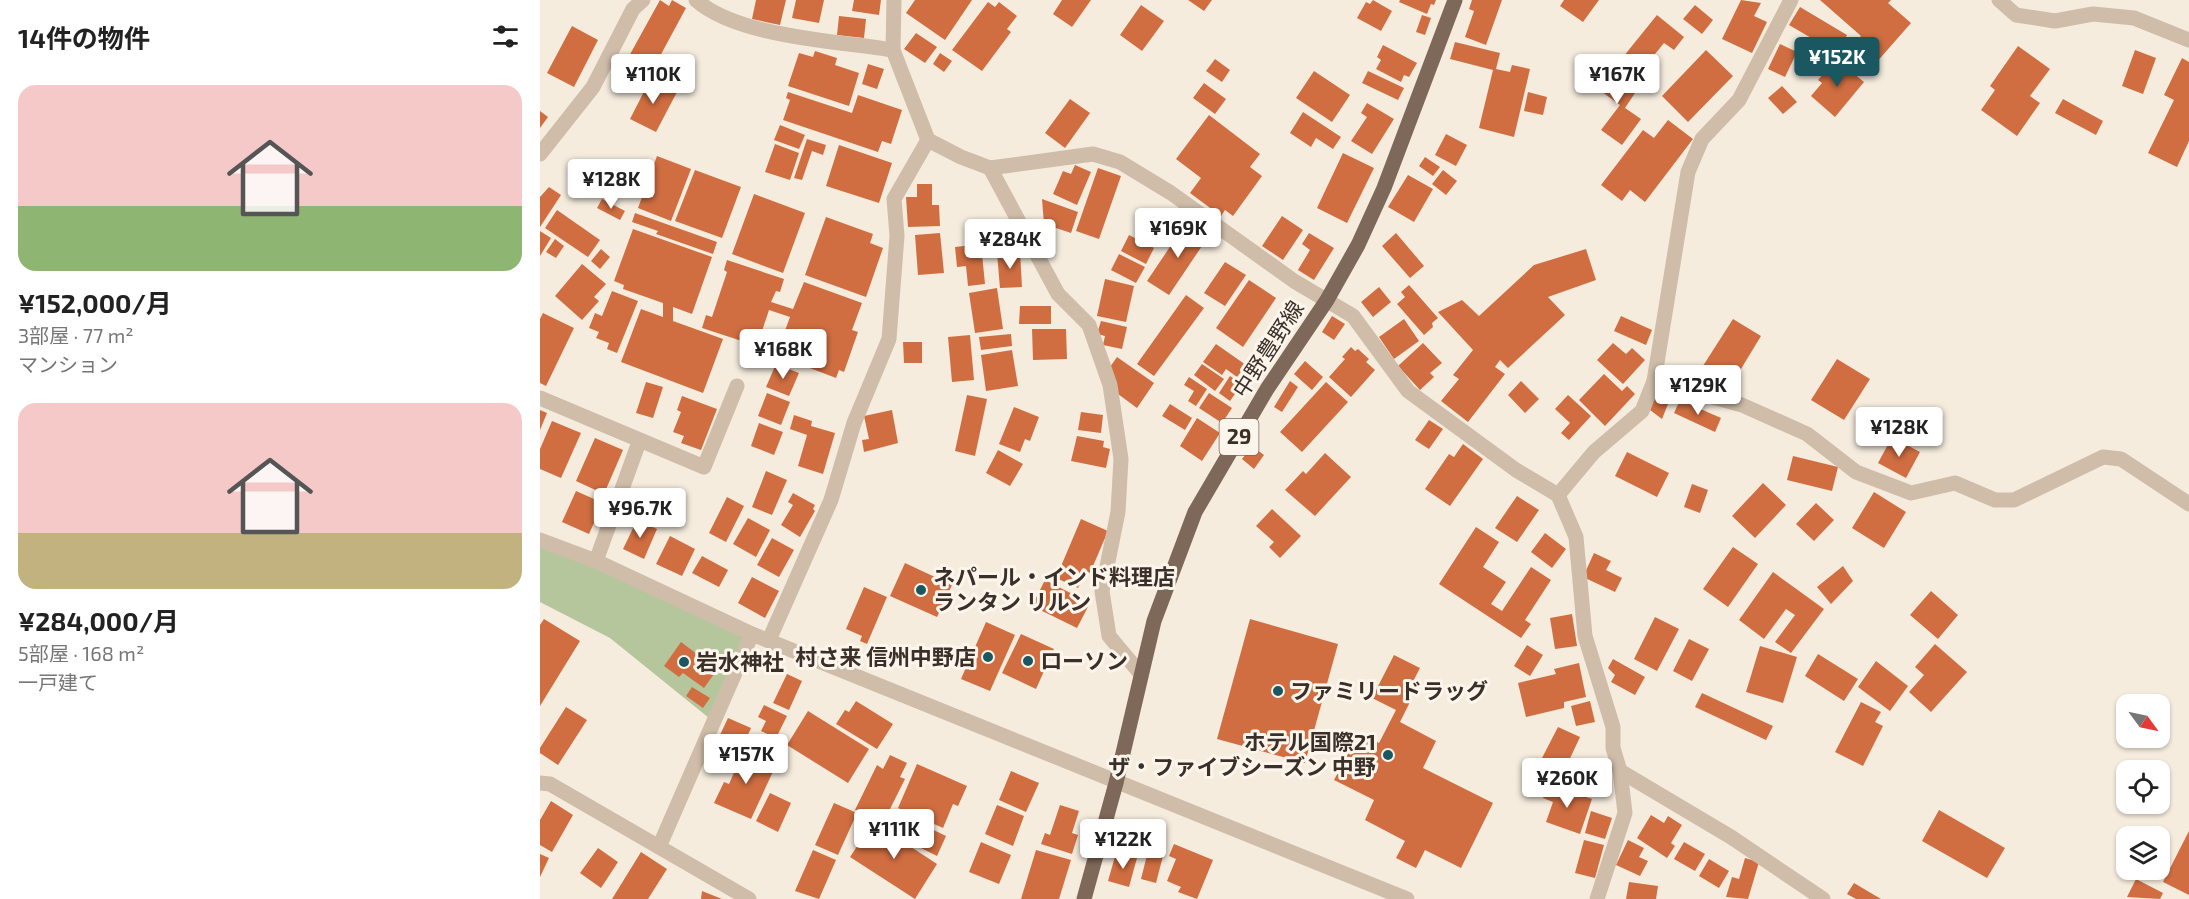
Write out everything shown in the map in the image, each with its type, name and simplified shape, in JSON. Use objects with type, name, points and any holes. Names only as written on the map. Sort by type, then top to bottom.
[{"type":"main road","name":"中野豊野線","points":[[1084,899],[1116,783],[1154,621],[1195,512],[1267,389],[1327,300],[1358,244],[1384,188],[1455,0]]},
{"type":"street","points":[[540,154],[593,87],[633,9],[643,0]]},
{"type":"street","points":[[696,0],[710,12],[756,28],[893,50]]},
{"type":"street","points":[[894,0],[893,50],[928,140],[961,157],[990,168],[1093,154],[1120,162],[1171,193],[1294,281],[1353,316],[1408,391],[1516,470],[1558,495],[1576,537],[1585,636],[1613,727],[1612,748],[1620,771],[1625,813],[1597,899]]},
{"type":"street","points":[[1558,495],[1594,452],[1642,411],[1654,381],[1688,172],[1702,139],[1738,100],[1791,0]]},
{"type":"street","points":[[1999,0],[2016,15],[2055,21],[2093,14],[2134,18],[2189,40]]},
{"type":"street","points":[[770,640],[831,500],[854,423],[889,339],[897,236],[894,199],[928,140]]},
{"type":"street","points":[[990,168],[1058,294],[1089,325],[1110,385],[1121,459],[1118,512],[1102,591],[1109,636],[1140,673]]},
{"type":"street","points":[[1654,381],[1742,405],[1807,434],[1856,472],[1911,493],[1955,483],[1995,500],[2014,500],[2103,457],[2121,459],[2189,504]]},
{"type":"street","points":[[540,398],[639,442],[704,467],[737,386]]},
{"type":"street","points":[[596,561],[639,442]]},
{"type":"street","points":[[540,540],[596,561],[752,634],[1407,899]]},
{"type":"street","points":[[659,847],[752,634]]},
{"type":"street","points":[[1620,771],[1731,837],[1823,899]]},
{"type":"street","points":[[540,783],[550,784],[749,899]]},
{"type":"green space","points":[[540,540],[752,634],[714,722],[610,638],[540,602]]},
{"type":"building","points":[[660,0],[669,6],[672,0],[686,8],[652,71],[628,58]]},
{"type":"building","points":[[756,0],[786,0],[780,25],[752,19]]},
{"type":"building","points":[[796,0],[824,0],[819,23],[792,18]]},
{"type":"building","points":[[854,0],[881,0],[879,15],[852,11]]},
{"type":"building","points":[[915,0],[972,0],[945,40],[906,13]]},
{"type":"building","points":[[1062,0],[1091,0],[1072,27],[1053,14]]},
{"type":"building","points":[[1188,0],[1212,0],[1204,11]]},
{"type":"building","points":[[1373,0],[1392,11],[1381,31],[1357,18],[1366,2],[1370,4]]},
{"type":"building","points":[[1400,0],[1436,0],[1434,5],[1431,4],[1427,14],[1399,2]]},
{"type":"building","points":[[1472,0],[1502,0],[1486,45],[1465,37],[1474,11],[1469,9]]},
{"type":"building","points":[[1564,0],[1599,0],[1583,22],[1560,6]]},
{"type":"building","points":[[1741,0],[1761,3],[1754,16],[1767,22],[1752,53],[1722,39]]},
{"type":"building","points":[[1820,0],[1891,0],[1888,3],[1911,23],[1868,72],[1846,53],[1861,36]]},
{"type":"building","points":[[988,2],[995,7],[999,2],[1017,16],[1007,29],[1011,32],[982,71],[952,50]]},
{"type":"building","points":[[1141,5],[1164,21],[1142,51],[1120,35]]},
{"type":"building","points":[[1695,5],[1713,20],[1702,34],[1683,19]]},
{"type":"building","points":[[1800,7],[1847,35],[1837,53],[1789,25]]},
{"type":"building","points":[[1422,15],[1431,18],[1425,35],[1416,32]]},
{"type":"building","points":[[1657,15],[1684,37],[1674,50],[1664,43],[1651,59],[1656,63],[1646,76],[1623,57]]},
{"type":"building","points":[[839,16],[866,19],[864,38],[837,35]]},
{"type":"building","points":[[572,26],[598,40],[574,87],[547,73]]},
{"type":"building","points":[[916,33],[937,47],[925,63],[904,49]]},
{"type":"building","points":[[1455,42],[1500,53],[1496,69],[1510,72],[1512,65],[1530,69],[1514,137],[1479,128],[1493,70],[1450,59]]},
{"type":"building","points":[[1780,44],[1797,52],[1785,77],[1768,69]]},
{"type":"building","points":[[1383,45],[1417,63],[1409,77],[1404,75],[1401,82],[1376,69],[1381,60],[1377,57]]},
{"type":"building","points":[[2018,46],[2050,69],[2030,96],[2040,103],[2017,136],[1981,110],[1995,90],[1990,86]]},
{"type":"building","points":[[1706,50],[1733,76],[1688,122],[1662,96]]},
{"type":"building","points":[[2135,50],[2156,58],[2143,94],[2122,86]]},
{"type":"building","points":[[815,51],[837,58],[835,65],[859,73],[849,106],[788,86],[799,53],[813,57]]},
{"type":"building","points":[[940,53],[952,61],[944,72],[933,64]]},
{"type":"building","points":[[2182,58],[2189,62],[2189,141],[2177,167],[2148,153],[2174,100],[2164,95]]},
{"type":"building","points":[[1215,59],[1230,70],[1222,82],[1206,71]]},
{"type":"building","points":[[1836,59],[1864,82],[1835,117],[1811,96],[1822,83],[1818,80]]},
{"type":"building","points":[[868,64],[884,69],[877,89],[862,84]]},
{"type":"building","points":[[1604,66],[1637,90],[1625,108],[1641,119],[1622,145],[1601,130],[1620,105],[1591,84]]},
{"type":"building","points":[[1314,71],[1350,95],[1332,122],[1296,98]]},
{"type":"building","points":[[1368,71],[1404,88],[1398,100],[1362,83]]},
{"type":"building","points":[[651,78],[677,92],[656,132],[630,119]]},
{"type":"building","points":[[1204,83],[1226,99],[1215,114],[1193,98]]},
{"type":"building","points":[[1782,86],[1797,102],[1783,114],[1768,98]]},
{"type":"building","points":[[788,92],[852,113],[858,95],[902,110],[891,144],[882,141],[878,152],[783,120],[790,100],[786,98]]},
{"type":"building","points":[[1528,92],[1547,97],[1543,115],[1524,111]]},
{"type":"building","points":[[1070,99],[1090,113],[1065,148],[1045,133]]},
{"type":"building","points":[[2063,99],[2103,121],[2096,135],[2055,113]]},
{"type":"building","points":[[1367,103],[1394,119],[1372,154],[1351,141],[1367,117],[1361,113]]},
{"type":"building","points":[[540,111],[548,117],[540,128]]},
{"type":"building","points":[[1303,112],[1341,137],[1333,149],[1316,138],[1311,147],[1290,133]]},
{"type":"building","points":[[1209,115],[1260,154],[1250,167],[1262,176],[1233,216],[1225,210],[1221,216],[1190,193],[1201,178],[1176,159]]},
{"type":"building","points":[[1668,120],[1693,139],[1645,202],[1630,190],[1622,201],[1601,185],[1643,130],[1654,138]]},
{"type":"building","points":[[780,125],[805,135],[799,149],[774,140]]},
{"type":"building","points":[[1446,134],[1467,145],[1456,166],[1435,155]]},
{"type":"building","points":[[807,139],[826,145],[823,155],[812,151],[802,180],[794,178]]},
{"type":"building","points":[[775,144],[799,153],[790,180],[765,172]]},
{"type":"building","points":[[839,145],[892,163],[879,203],[826,186]]},
{"type":"building","points":[[1343,153],[1374,168],[1347,223],[1317,208]]},
{"type":"building","points":[[657,156],[691,169],[671,221],[638,208]]},
{"type":"building","points":[[1425,157],[1440,167],[1433,176],[1419,166]]},
{"type":"building","points":[[1075,165],[1091,172],[1077,205],[1053,194],[1063,171],[1071,174]]},
{"type":"building","points":[[1098,168],[1121,176],[1099,239],[1076,231]]},
{"type":"building","points":[[695,170],[741,187],[722,238],[675,221]]},
{"type":"building","points":[[1443,170],[1457,181],[1446,195],[1432,184]]},
{"type":"building","points":[[1408,175],[1433,189],[1414,222],[1388,207]]},
{"type":"building","points":[[917,184],[932,184],[932,205],[939,205],[940,226],[908,227],[906,197],[917,197]]},
{"type":"building","points":[[549,187],[561,195],[540,227],[540,197]]},
{"type":"building","points":[[754,194],[805,213],[783,273],[732,254]]},
{"type":"building","points":[[602,199],[625,211],[620,220],[597,208]]},
{"type":"building","points":[[1042,199],[1078,212],[1071,233],[1044,224]]},
{"type":"building","points":[[557,210],[600,240],[588,257],[545,228]]},
{"type":"building","points":[[635,213],[717,242],[713,254],[656,234],[658,231],[632,222]]},
{"type":"building","points":[[1282,216],[1303,230],[1283,260],[1262,246]]},
{"type":"building","points":[[826,217],[873,234],[870,243],[883,248],[866,297],[805,275]]},
{"type":"building","points":[[1186,223],[1208,237],[1169,295],[1147,281]]},
{"type":"building","points":[[633,229],[712,257],[692,314],[673,307],[673,321],[723,339],[703,393],[621,362],[641,309],[663,317],[663,303],[623,289],[624,285],[614,281]]},
{"type":"building","points":[[540,231],[551,238],[540,256]]},
{"type":"building","points":[[940,233],[944,273],[918,275],[915,235]]},
{"type":"building","points":[[1309,233],[1334,248],[1314,280],[1298,270],[1310,250],[1302,244]]},
{"type":"building","points":[[1396,233],[1424,266],[1410,278],[1382,246]]},
{"type":"building","points":[[1129,235],[1154,248],[1146,264],[1121,251]]},
{"type":"building","points":[[555,239],[564,246],[556,258],[546,252]]},
{"type":"building","points":[[981,244],[985,284],[968,286],[966,266],[957,267],[955,247]]},
{"type":"building","points":[[601,249],[610,257],[600,269],[591,261]]},
{"type":"building","points":[[1586,249],[1596,280],[1548,297],[1565,315],[1508,368],[1500,360],[1495,367],[1505,374],[1468,422],[1441,401],[1459,379],[1453,375],[1473,350],[1438,312],[1462,300],[1479,316],[1534,265]]},
{"type":"building","points":[[1020,251],[1022,287],[1000,288],[997,253]]},
{"type":"building","points":[[1119,254],[1145,267],[1136,283],[1111,270]]},
{"type":"building","points":[[727,260],[784,279],[780,292],[776,291],[771,302],[793,309],[804,282],[862,303],[852,330],[858,332],[844,372],[839,370],[836,378],[776,355],[790,317],[769,310],[757,346],[702,328],[706,315],[712,317],[727,272],[724,270]]},
{"type":"building","points":[[1225,262],[1246,275],[1225,306],[1204,293]]},
{"type":"building","points":[[582,264],[606,284],[594,297],[599,301],[582,320],[555,296]]},
{"type":"building","points":[[1105,279],[1134,286],[1126,322],[1097,316]]},
{"type":"building","points":[[1249,280],[1276,298],[1243,347],[1216,328]]},
{"type":"building","points":[[1409,285],[1438,318],[1432,323],[1433,327],[1424,335],[1397,304],[1405,297],[1401,292]]},
{"type":"building","points":[[1379,287],[1391,302],[1373,317],[1361,302]]},
{"type":"building","points":[[997,288],[1003,329],[975,333],[969,293]]},
{"type":"building","points":[[612,291],[638,301],[617,353],[607,349],[609,343],[596,338],[599,332],[589,328],[595,313],[602,316]]},
{"type":"building","points":[[1186,295],[1204,308],[1154,376],[1137,364]]},
{"type":"building","points":[[1020,306],[1051,306],[1051,324],[1019,324]]},
{"type":"building","points":[[543,313],[574,328],[546,386],[540,383],[540,319]]},
{"type":"building","points":[[1332,316],[1345,324],[1334,340],[1322,332]]},
{"type":"building","points":[[1621,316],[1652,330],[1646,345],[1614,331]]},
{"type":"building","points":[[1404,319],[1419,341],[1394,359],[1379,337]]},
{"type":"building","points":[[1733,319],[1761,336],[1730,387],[1701,369]]},
{"type":"building","points":[[1101,321],[1127,327],[1122,349],[1103,345],[1105,336],[1097,334]]},
{"type":"building","points":[[1032,329],[1066,329],[1067,359],[1033,360]]},
{"type":"building","points":[[1011,334],[1012,346],[981,350],[979,337]]},
{"type":"building","points":[[970,335],[974,380],[952,382],[948,337]]},
{"type":"building","points":[[903,342],[922,342],[922,363],[904,363]]},
{"type":"building","points":[[1423,343],[1442,363],[1430,373],[1434,377],[1420,390],[1398,366]]},
{"type":"building","points":[[1613,343],[1626,354],[1632,348],[1645,360],[1623,384],[1597,360]]},
{"type":"building","points":[[1216,344],[1246,365],[1237,377],[1226,369],[1222,375],[1203,362]]},
{"type":"building","points":[[1351,347],[1355,351],[1358,349],[1369,359],[1366,362],[1375,370],[1351,397],[1329,377],[1345,359],[1342,357]]},
{"type":"building","points":[[1012,350],[1018,386],[986,391],[981,355]]},
{"type":"building","points":[[1117,357],[1154,383],[1137,408],[1118,394],[1110,367]]},
{"type":"building","points":[[1837,359],[1870,379],[1844,420],[1811,400]]},
{"type":"building","points":[[1305,361],[1323,377],[1312,390],[1294,374]]},
{"type":"building","points":[[776,364],[799,373],[789,396],[766,387]]},
{"type":"building","points":[[1202,364],[1224,379],[1215,391],[1194,375]]},
{"type":"building","points":[[1604,374],[1622,391],[1627,386],[1635,394],[1605,426],[1579,400]]},
{"type":"building","points":[[1230,376],[1242,384],[1230,401],[1219,393]]},
{"type":"building","points":[[1189,377],[1207,389],[1196,406],[1188,401],[1194,391],[1184,385]]},
{"type":"building","points":[[1290,381],[1298,387],[1282,412],[1274,407]]},
{"type":"building","points":[[1521,381],[1539,399],[1525,413],[1508,395]]},
{"type":"building","points":[[646,382],[663,387],[653,418],[636,413]]},
{"type":"building","points":[[1326,382],[1348,402],[1302,452],[1280,432]]},
{"type":"building","points":[[767,393],[790,402],[781,425],[758,416]]},
{"type":"building","points":[[1209,393],[1232,408],[1222,423],[1199,408]]},
{"type":"building","points":[[967,395],[987,399],[975,456],[955,451]]},
{"type":"building","points":[[1568,395],[1591,416],[1569,440],[1561,433],[1570,423],[1555,409]]},
{"type":"building","points":[[682,396],[717,409],[701,450],[681,443],[684,436],[673,432],[681,412],[677,410]]},
{"type":"building","points":[[1654,398],[1668,404],[1662,419],[1650,410]]},
{"type":"building","points":[[1680,400],[1721,418],[1715,432],[1674,413]]},
{"type":"building","points":[[1170,404],[1192,418],[1185,430],[1162,416]]},
{"type":"building","points":[[1014,407],[1039,417],[1030,441],[1025,439],[1020,452],[999,444]]},
{"type":"building","points":[[540,410],[547,413],[540,430]]},
{"type":"building","points":[[892,410],[898,443],[864,452],[862,440],[869,439],[864,416]]},
{"type":"building","points":[[1081,412],[1103,415],[1101,433],[1078,430]]},
{"type":"building","points":[[794,415],[812,421],[811,426],[835,433],[823,474],[798,466],[807,435],[790,429]]},
{"type":"building","points":[[1197,418],[1220,433],[1202,461],[1180,446]]},
{"type":"building","points":[[1429,420],[1443,429],[1429,449],[1415,440]]},
{"type":"building","points":[[552,421],[581,433],[561,478],[540,469],[540,449]]},
{"type":"building","points":[[759,423],[783,432],[774,455],[751,446]]},
{"type":"building","points":[[1077,436],[1104,441],[1103,447],[1110,449],[1106,468],[1071,461]]},
{"type":"building","points":[[1892,437],[1920,452],[1906,478],[1878,463]]},
{"type":"building","points":[[595,438],[623,450],[604,494],[576,481]]},
{"type":"building","points":[[1463,444],[1483,459],[1450,506],[1425,489],[1449,454],[1454,457]]},
{"type":"building","points":[[1252,446],[1264,455],[1254,469],[1242,459]]},
{"type":"building","points":[[998,450],[1023,464],[1010,486],[986,473]]},
{"type":"building","points":[[1627,452],[1669,473],[1657,497],[1615,476]]},
{"type":"building","points":[[1325,453],[1351,477],[1315,516],[1285,490],[1303,471],[1306,474]]},
{"type":"building","points":[[1793,456],[1838,467],[1832,491],[1787,480]]},
{"type":"building","points":[[766,471],[787,480],[772,515],[752,507]]},
{"type":"building","points":[[1763,483],[1786,505],[1755,538],[1732,516]]},
{"type":"building","points":[[1692,484],[1708,490],[1700,513],[1684,507]]},
{"type":"building","points":[[576,491],[603,503],[589,534],[562,522]]},
{"type":"building","points":[[1874,492],[1906,512],[1884,548],[1852,528]]},
{"type":"building","points":[[793,493],[815,505],[813,509],[815,511],[800,537],[781,525],[793,505],[788,502]]},
{"type":"building","points":[[1517,496],[1539,510],[1517,542],[1495,528]]},
{"type":"building","points":[[727,497],[744,506],[726,542],[709,533]]},
{"type":"building","points":[[1816,503],[1834,520],[1814,541],[1796,524]]},
{"type":"building","points":[[1272,509],[1301,536],[1280,558],[1269,547],[1274,542],[1256,526]]},
{"type":"building","points":[[748,518],[770,530],[756,557],[733,544]]},
{"type":"building","points":[[1081,519],[1108,531],[1090,573],[1086,571],[1078,588],[1056,578]]},
{"type":"building","points":[[637,520],[657,529],[644,559],[623,549]]},
{"type":"building","points":[[1476,527],[1499,542],[1483,567],[1506,582],[1491,604],[1502,611],[1531,567],[1551,580],[1525,620],[1531,624],[1521,638],[1439,584]]},
{"type":"building","points":[[1545,533],[1566,549],[1552,568],[1531,552]]},
{"type":"building","points":[[670,536],[695,549],[682,576],[656,564]]},
{"type":"building","points":[[772,538],[794,550],[779,577],[757,565]]},
{"type":"building","points":[[1733,547],[1758,564],[1728,607],[1703,589]]},
{"type":"building","points":[[1594,553],[1611,561],[1606,570],[1622,578],[1615,592],[1583,577]]},
{"type":"building","points":[[702,556],[728,570],[719,587],[692,573]]},
{"type":"building","name":"ネパール・インド料理店 ランタン リルン","points":[[905,563],[952,585],[937,617],[890,596]]},
{"type":"building","points":[[1843,566],[1853,581],[1831,604],[1817,587]]},
{"type":"building","points":[[1773,572],[1824,609],[1791,653],[1775,642],[1795,615],[1786,609],[1764,639],[1739,620]]},
{"type":"building","points":[[752,577],[779,591],[765,618],[738,603]]},
{"type":"building","points":[[1045,580],[1090,603],[1077,628],[1032,606]]},
{"type":"building","points":[[864,587],[887,597],[867,644],[860,641],[862,636],[846,629]]},
{"type":"building","points":[[1931,591],[1958,615],[1938,639],[1910,615]]},
{"type":"building","points":[[1572,614],[1577,646],[1555,649],[1550,618]]},
{"type":"building","points":[[1655,617],[1679,629],[1657,671],[1634,659]]},
{"type":"building","points":[[544,619],[580,641],[540,706],[540,625]]},
{"type":"building","name":"ファミリードラッグ","points":[[1250,619],[1338,644],[1305,763],[1217,739]]},
{"type":"building","name":"村さ来 信州中野店","points":[[986,622],[1015,635],[990,691],[961,679]]},
{"type":"building","name":"ローソン","points":[[1021,634],[1054,649],[1036,689],[1002,673]]},
{"type":"building","points":[[1689,639],[1709,649],[1692,681],[1673,671]]},
{"type":"building","name":"岩水神社","points":[[681,642],[697,654],[695,657],[714,674],[704,688],[683,673],[679,677],[664,666]]},
{"type":"building","points":[[1935,644],[1967,672],[1931,712],[1909,692],[1924,675],[1915,667]]},
{"type":"building","points":[[1527,645],[1543,655],[1530,676],[1514,666]]},
{"type":"building","points":[[1760,646],[1797,657],[1783,703],[1746,692]]},
{"type":"building","points":[[1818,654],[1858,679],[1844,701],[1805,676]]},
{"type":"building","name":"ホテル国際21 ザ・ファイブシーズン 中野","points":[[1394,655],[1420,668],[1404,699],[1410,702],[1400,722],[1436,741],[1423,768],[1493,803],[1461,868],[1425,850],[1416,868],[1396,858],[1405,841],[1365,820],[1374,800],[1334,780],[1359,733],[1379,743],[1396,710],[1372,698]]},
{"type":"building","points":[[1613,659],[1645,677],[1635,695],[1611,682],[1615,675],[1608,668]]},
{"type":"building","points":[[1876,661],[1908,686],[1890,711],[1858,687]]},
{"type":"building","points":[[1579,663],[1586,697],[1564,702],[1564,708],[1526,717],[1518,683],[1556,674],[1554,669]]},
{"type":"building","points":[[787,674],[802,681],[789,710],[773,703]]},
{"type":"building","points":[[692,687],[710,698],[703,708],[686,696]]},
{"type":"building","points":[[1702,693],[1773,726],[1766,740],[1695,707]]},
{"type":"building","points":[[856,701],[893,724],[877,749],[836,724],[845,710],[849,712]]},
{"type":"building","points":[[1590,701],[1595,722],[1576,726],[1571,706]]},
{"type":"building","points":[[1861,702],[1881,712],[1875,722],[1883,726],[1863,766],[1835,752]]},
{"type":"building","points":[[764,705],[787,716],[776,738],[761,731],[766,721],[758,717]]},
{"type":"building","points":[[566,707],[587,720],[558,765],[540,753],[540,748]]},
{"type":"building","points":[[808,711],[869,749],[848,783],[787,745]]},
{"type":"building","points":[[728,718],[751,728],[743,746],[720,735]]},
{"type":"building","points":[[1558,727],[1580,737],[1565,769],[1542,758]]},
{"type":"building","points":[[744,750],[776,765],[751,819],[714,803],[724,782],[729,784]]},
{"type":"building","points":[[890,755],[907,763],[900,777],[905,779],[887,815],[884,814],[880,822],[855,810],[877,765],[883,769]]},
{"type":"building","points":[[1579,758],[1611,766],[1604,791],[1573,783]]},
{"type":"building","points":[[917,764],[967,786],[958,806],[953,804],[943,828],[898,808]]},
{"type":"building","points":[[1011,771],[1039,783],[1026,812],[999,800]]},
{"type":"building","points":[[1548,784],[1592,799],[1580,834],[1546,822],[1553,802],[1543,798]]},
{"type":"building","points":[[770,793],[791,803],[778,832],[756,821]]},
{"type":"building","points":[[551,801],[573,815],[552,852],[540,845],[540,820]]},
{"type":"building","points":[[834,803],[857,813],[838,855],[815,845]]},
{"type":"building","points":[[997,805],[1024,816],[1013,846],[985,834]]},
{"type":"building","points":[[1060,805],[1079,811],[1072,833],[1078,835],[1072,854],[1041,844],[1045,833],[1050,835]]},
{"type":"building","points":[[1939,810],[2005,848],[1987,878],[1922,841]]},
{"type":"building","points":[[1591,811],[1612,818],[1605,839],[1585,833]]},
{"type":"building","points":[[1651,815],[1664,823],[1668,816],[1682,825],[1671,843],[1675,846],[1667,858],[1637,838]]},
{"type":"building","points":[[905,816],[946,836],[937,856],[907,841],[912,831],[900,825]]},
{"type":"building","points":[[1118,821],[1136,826],[1128,853],[1110,848]]},
{"type":"building","points":[[873,822],[937,864],[915,899],[850,857]]},
{"type":"building","points":[[1137,827],[1164,834],[1159,851],[1164,852],[1156,883],[1141,879],[1147,855],[1131,850]]},
{"type":"building","points":[[2189,831],[2189,895],[2163,882],[2170,880],[2170,868]]},
{"type":"building","points":[[1584,840],[1604,845],[1595,878],[1575,873]]},
{"type":"building","points":[[1628,840],[1644,848],[1639,857],[1648,861],[1640,876],[1616,865]]},
{"type":"building","points":[[981,842],[1011,855],[999,884],[969,872]]},
{"type":"building","points":[[1684,842],[1705,854],[1695,871],[1674,859]]},
{"type":"building","points":[[1174,844],[1213,860],[1197,899],[1178,892],[1181,887],[1167,881],[1176,859],[1169,856]]},
{"type":"building","points":[[598,848],[618,862],[601,888],[580,873]]},
{"type":"building","points":[[813,850],[836,860],[819,899],[795,891]]},
{"type":"building","points":[[1036,850],[1071,860],[1059,899],[1021,899]]},
{"type":"building","points":[[641,852],[667,869],[648,899],[612,899]]},
{"type":"building","points":[[1116,853],[1137,858],[1129,887],[1108,881]]},
{"type":"building","points":[[540,854],[549,858],[540,877]]},
{"type":"building","points":[[1745,858],[1759,862],[1748,899],[1726,897],[1732,877],[1739,879]]},
{"type":"building","points":[[1709,859],[1729,871],[1719,888],[1699,876]]},
{"type":"building","points":[[2136,880],[2163,893],[2160,899],[2127,897]]},
{"type":"building","points":[[1629,882],[1658,886],[1656,899],[1626,899]]},
{"type":"building","points":[[1854,883],[1881,899],[1856,899],[1847,894]]},
{"type":"building","points":[[702,891],[722,899],[701,899]]},
{"type":"place","name":"ネパール・インド料理店 ランタン リルン","points":[[921,590]]},
{"type":"place","name":"村さ来 信州中野店","points":[[988,657]]},
{"type":"place","name":"ローソン","points":[[1028,661]]},
{"type":"place","name":"岩水神社","points":[[684,662]]},
{"type":"place","name":"ファミリードラッグ","points":[[1278,691]]},
{"type":"place","name":"ホテル国際21 ザ・ファイブシーズン 中野","points":[[1388,755]]}]
